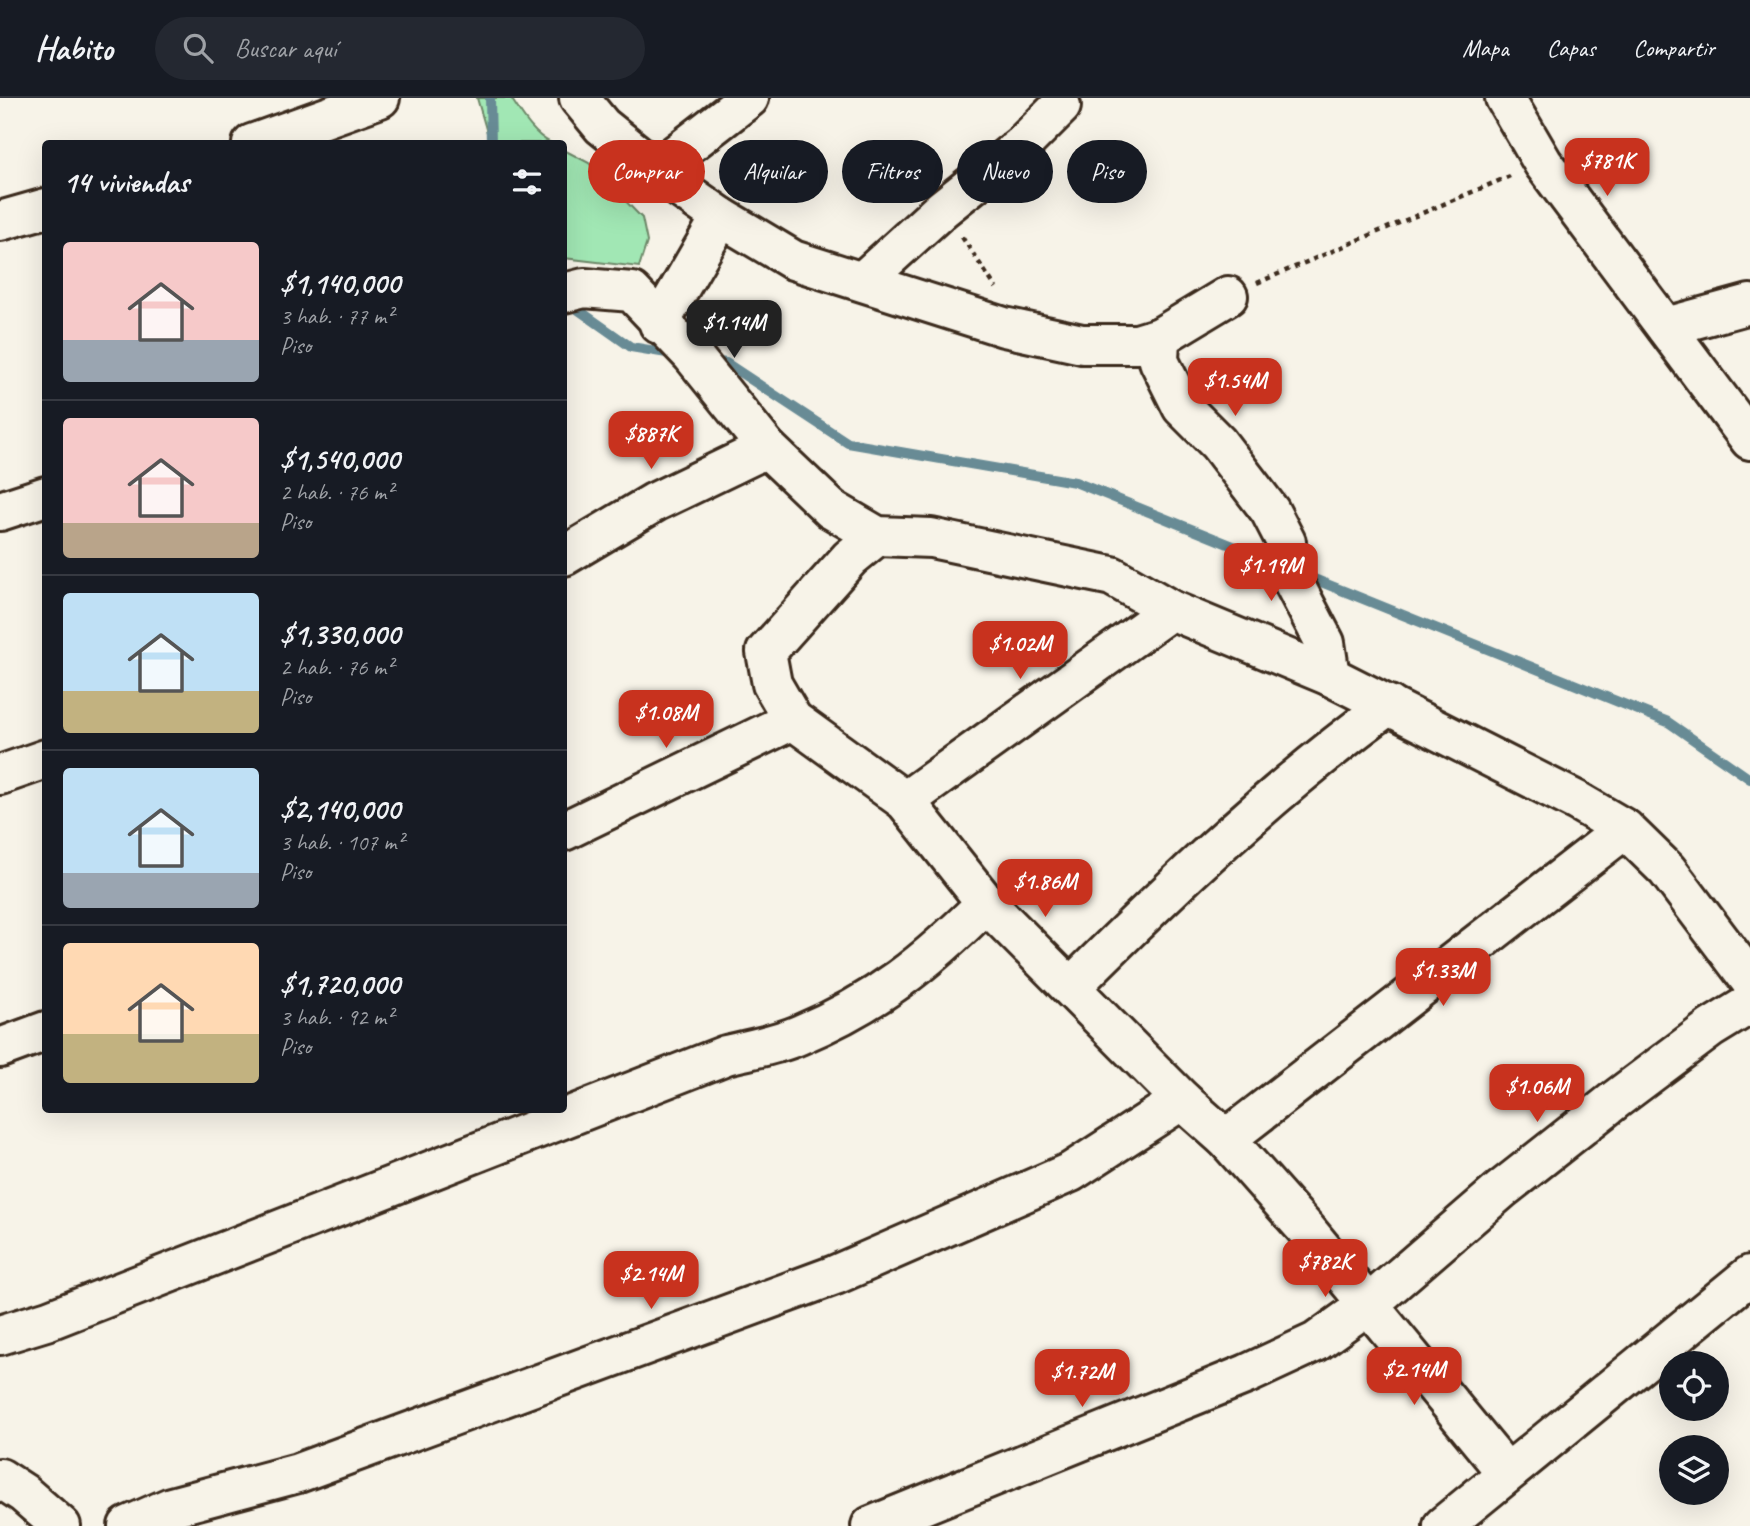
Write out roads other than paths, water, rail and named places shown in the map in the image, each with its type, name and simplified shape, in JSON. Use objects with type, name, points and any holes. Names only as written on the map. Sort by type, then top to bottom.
[{"type":"street","points":[[263,140],[380,98]]},
{"type":"street","points":[[579,98],[602,126],[620,140]]},
{"type":"street","points":[[695,140],[749,98]]},
{"type":"street","points":[[1505,98],[1543,163],[1750,440]]},
{"type":"street","points":[[863,281],[942,209],[1021,146],[1061,106]]},
{"type":"street","points":[[702,203],[793,260],[1004,327],[1082,344],[1137,344],[1160,337],[1228,296]]},
{"type":"street","points":[[0,221],[42,209]]},
{"type":"street","points":[[659,324],[721,217]]},
{"type":"street","points":[[567,292],[584,288],[632,292],[659,324],[692,355],[767,448],[831,509],[877,536],[931,538],[1112,576],[1171,610],[1330,676],[1577,801],[1625,829],[1667,870],[1750,980]]},
{"type":"street","points":[[1666,327],[1750,304]]},
{"type":"street","points":[[1160,337],[1159,361],[1182,407],[1218,443],[1270,511],[1286,542],[1288,572],[1325,643],[1330,676]]},
{"type":"street","points":[[567,554],[654,502],[767,448]]},
{"type":"street","points":[[0,511],[42,497]]},
{"type":"street","points":[[877,536],[850,558],[766,652],[772,684],[793,720],[905,801],[986,903],[1072,986],[1182,1100],[1226,1139],[1368,1304],[1506,1472]]},
{"type":"street","points":[[905,801],[1171,610]]},
{"type":"street","points":[[1072,986],[1162,895],[1296,776],[1389,705]]},
{"type":"street","points":[[567,830],[793,720]]},
{"type":"street","points":[[0,775],[42,760]]},
{"type":"street","points":[[1226,1139],[1625,829]]},
{"type":"street","points":[[0,1335],[49,1320],[726,1055],[797,1037],[879,996],[904,978],[986,903]]},
{"type":"street","points":[[871,1526],[1276,1361],[1316,1342],[1368,1304],[1501,1190],[1604,1108],[1711,1028],[1750,1004]]},
{"type":"street","points":[[0,1048],[42,1032]]},
{"type":"street","points":[[128,1526],[171,1507],[298,1474],[835,1275],[1070,1172],[1182,1100]]},
{"type":"street","points":[[1443,1526],[1750,1275]]},
{"type":"street","points":[[0,1478],[23,1493],[61,1526]]},
{"type":"waterway","points":[[490,98],[491,140]]},
{"type":"waterway","points":[[570,304],[631,347],[673,354]]},
{"type":"waterway","points":[[712,361],[726,363],[848,443],[1075,482],[1280,565]]},
{"type":"waterway","points":[[1304,575],[1668,722],[1750,779]]}]
